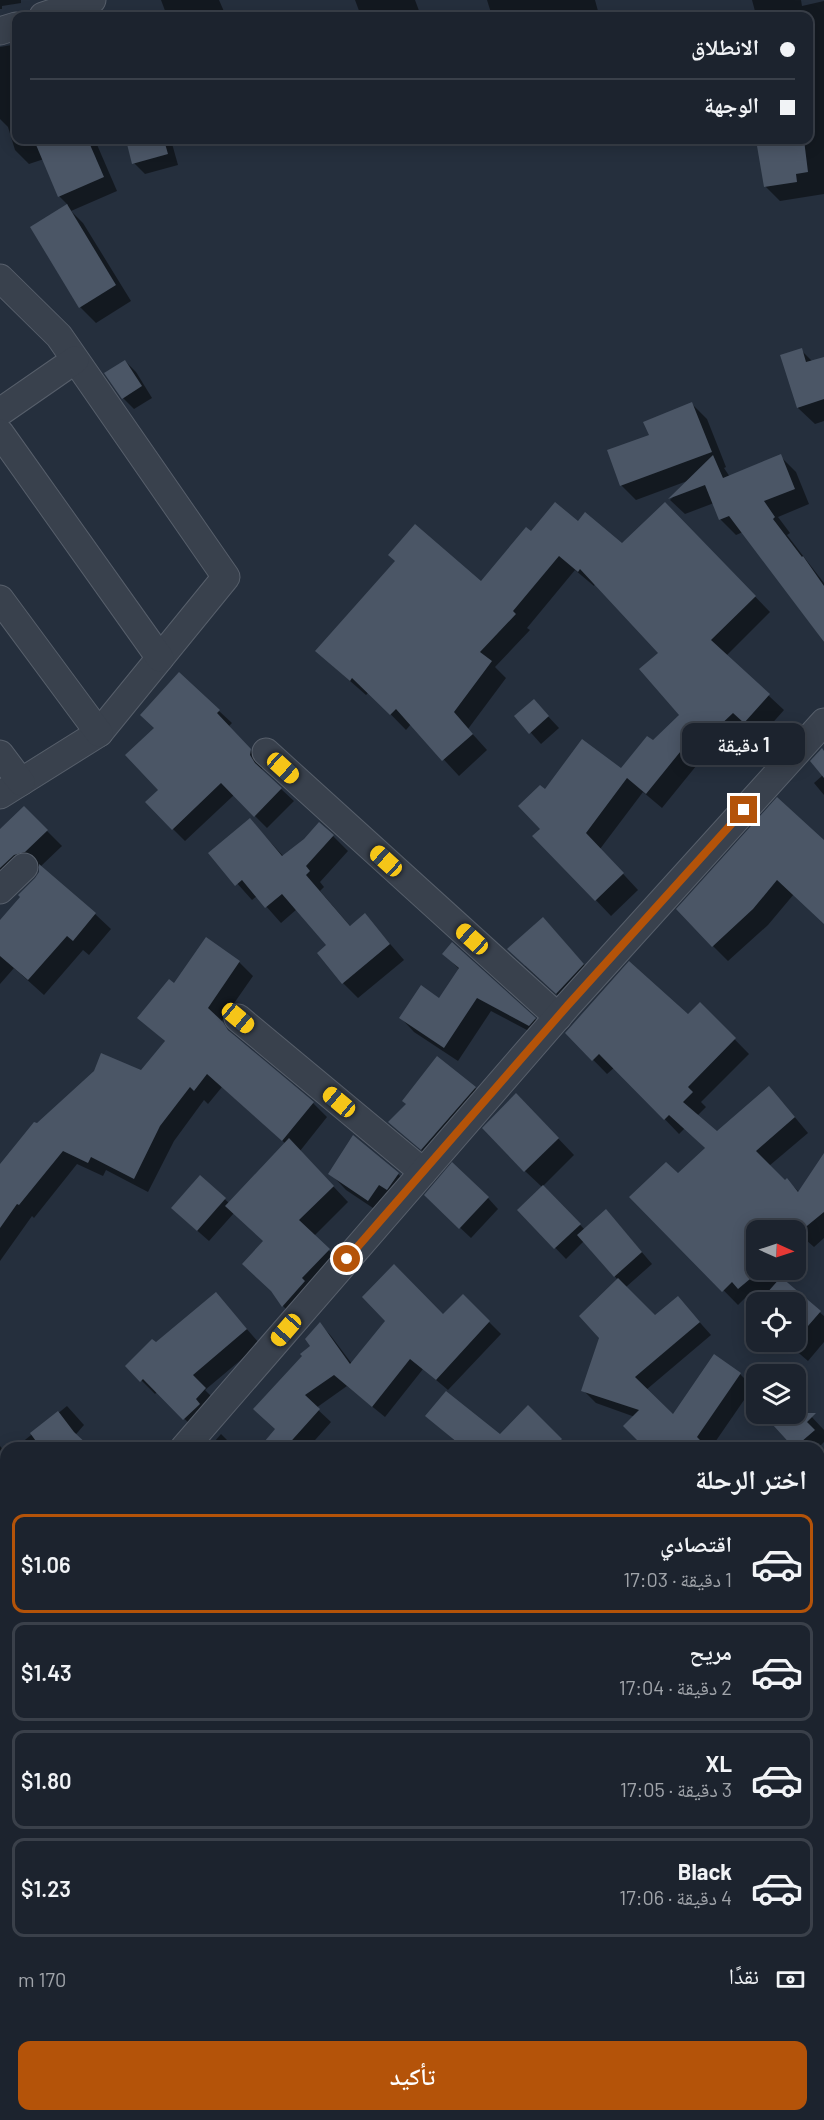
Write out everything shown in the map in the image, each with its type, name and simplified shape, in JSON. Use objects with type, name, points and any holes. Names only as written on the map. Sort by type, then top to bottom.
[{"type":"street","points":[[55,12],[92,0]]},
{"type":"street","points":[[0,754],[11,788],[99,733],[226,576],[59,336],[3,287]]},
{"type":"street","points":[[0,412],[75,360]]},
{"type":"street","points":[[0,433],[160,658]]},
{"type":"street","points":[[0,599],[99,733]]},
{"type":"street","points":[[189,1442],[558,1017],[824,722]]},
{"type":"street","points":[[266,752],[558,1017]]},
{"type":"street","points":[[0,890],[24,867]]},
{"type":"street","points":[[238,1018],[423,1172]]},
{"type":"building","points":[[36,144],[90,144],[104,177],[58,197]]},
{"type":"building","points":[[127,144],[165,144],[168,154],[132,164]]},
{"type":"building","points":[[757,144],[804,144],[808,172],[796,174],[797,182],[764,187]]},
{"type":"building","points":[[67,204],[116,285],[79,308],[30,227]]},
{"type":"building","points":[[802,348],[806,362],[824,357],[824,399],[797,408],[780,355]]},
{"type":"building","points":[[125,360],[142,386],[122,399],[104,373]]},
{"type":"building","points":[[692,402],[712,452],[620,486],[607,450],[649,435],[643,422]]},
{"type":"building","points":[[781,454],[795,489],[764,501],[775,517],[773,519],[824,586],[824,642],[729,516],[719,520],[705,485],[668,499],[713,455],[723,478]]},
{"type":"building","points":[[555,502],[578,521],[585,512],[622,543],[665,502],[756,596],[711,640],[770,694],[744,723],[733,713],[696,748],[689,741],[646,794],[627,778],[586,833],[624,873],[595,901],[532,836],[540,829],[518,806],[540,785],[545,789],[582,739],[621,768],[647,736],[653,740],[679,715],[639,669],[658,653],[580,569],[578,572],[559,556],[513,611],[516,614],[480,652],[492,661],[454,712],[473,734],[442,761],[396,709],[390,715],[352,678],[350,681],[315,651],[395,561],[388,555],[415,524],[481,581],[526,527],[531,531]]},
{"type":"building","points":[[179,672],[220,710],[217,713],[251,749],[250,755],[255,763],[282,788],[254,817],[221,783],[172,830],[145,802],[158,790],[125,755],[154,728],[140,715]]},
{"type":"building","points":[[534,699],[549,716],[529,734],[514,716]]},
{"type":"building","points":[[822,748],[824,751],[824,778],[810,761]]},
{"type":"building","points":[[777,797],[824,840],[824,924],[777,880],[753,909],[712,947],[676,909]]},
{"type":"building","points":[[24,806],[48,830],[25,852],[14,855],[0,868],[0,829]]},
{"type":"building","points":[[250,818],[282,856],[304,839],[319,822],[334,835],[306,866],[310,871],[306,875],[350,926],[365,913],[390,944],[342,984],[317,953],[326,945],[282,894],[265,908],[242,880],[235,886],[208,853]]},
{"type":"building","points":[[39,864],[96,913],[73,941],[67,936],[28,980],[0,956],[0,920],[20,897],[18,895],[35,878],[39,872]]},
{"type":"building","points":[[543,917],[584,964],[556,994],[507,949]]},
{"type":"building","points":[[206,937],[240,961],[208,1008],[228,1030],[314,1102],[282,1141],[207,1074],[194,1091],[190,1087],[160,1126],[134,1179],[91,1157],[88,1163],[63,1151],[19,1205],[17,1204],[0,1228],[0,1164],[34,1122],[37,1123],[94,1071],[101,1053],[141,1070],[165,1041],[137,1018],[169,979],[174,983]]},
{"type":"building","points":[[452,942],[536,1018],[529,1026],[477,998],[444,1048],[399,1018],[421,985],[439,998],[459,968],[442,954]]},
{"type":"building","points":[[629,961],[688,1014],[700,1002],[736,1038],[688,1087],[693,1092],[683,1102],[717,1131],[769,1086],[795,1117],[756,1151],[785,1180],[787,1178],[798,1192],[824,1153],[824,1212],[806,1227],[806,1220],[746,1220],[746,1280],[749,1280],[738,1289],[732,1282],[722,1292],[629,1197],[666,1162],[678,1173],[705,1148],[669,1115],[664,1120],[599,1054],[592,1061],[565,1033]]},
{"type":"building","points":[[437,1056],[476,1087],[421,1150],[388,1122],[406,1104],[402,1101]]},
{"type":"building","points":[[516,1093],[559,1138],[524,1172],[482,1128]]},
{"type":"building","points":[[353,1135],[399,1173],[387,1190],[379,1185],[368,1201],[328,1174]]},
{"type":"building","points":[[289,1138],[334,1186],[299,1220],[330,1249],[302,1278],[305,1281],[282,1307],[271,1291],[242,1264],[263,1241],[225,1206]]},
{"type":"building","points":[[452,1162],[489,1197],[459,1229],[424,1195]]},
{"type":"building","points":[[200,1175],[226,1198],[197,1231],[171,1208]]},
{"type":"building","points":[[543,1185],[581,1224],[554,1249],[517,1210]]},
{"type":"building","points":[[606,1209],[642,1252],[614,1277],[577,1235]]},
{"type":"building","points":[[394,1264],[443,1314],[463,1294],[490,1321],[436,1380],[410,1359],[372,1407],[334,1375],[305,1395],[320,1409],[290,1442],[264,1442],[275,1429],[253,1409],[302,1356],[300,1354],[310,1346],[305,1339],[320,1322],[350,1364],[385,1321],[362,1297]]},
{"type":"building","points":[[618,1278],[655,1315],[678,1296],[700,1322],[635,1377],[673,1414],[714,1354],[741,1373],[697,1437],[702,1442],[639,1442],[623,1426],[639,1410],[581,1391],[599,1338],[579,1316]]},
{"type":"building","points":[[778,1280],[785,1280],[799,1292],[768,1292]]},
{"type":"building","points":[[216,1292],[247,1329],[193,1375],[206,1388],[196,1399],[200,1404],[183,1420],[143,1379],[140,1382],[125,1366],[152,1339],[156,1342]]},
{"type":"building","points":[[806,1298],[821,1311],[806,1328]]},
{"type":"building","points":[[446,1391],[500,1434],[528,1405],[562,1439],[559,1442],[457,1442],[425,1416]]},
{"type":"building","points":[[58,1411],[85,1442],[37,1442],[30,1433]]},
{"type":"building","points":[[806,1413],[816,1413],[807,1422],[815,1430],[801,1442],[789,1442],[772,1424],[806,1424]]},
{"type":"route","points":[[347,1259],[568,1005],[744,810]]}]
